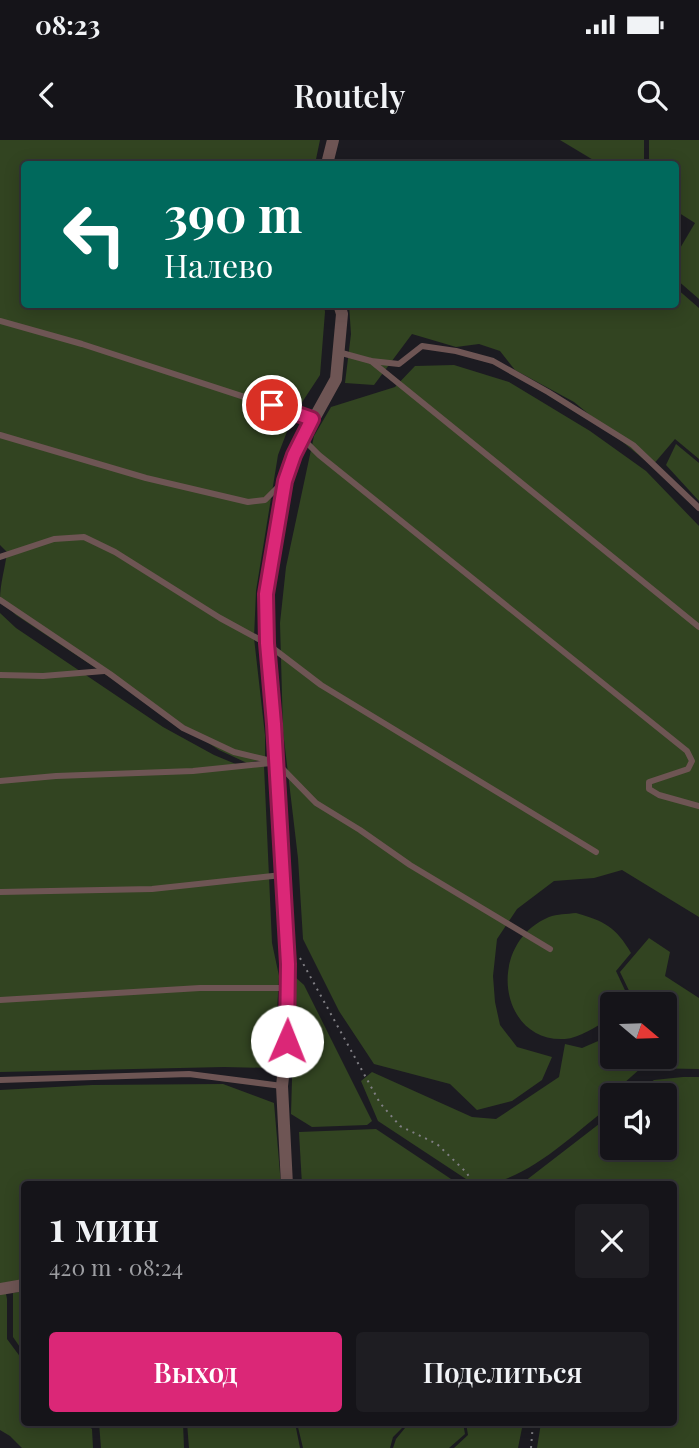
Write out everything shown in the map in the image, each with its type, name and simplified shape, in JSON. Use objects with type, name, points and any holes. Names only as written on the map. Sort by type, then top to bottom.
[{"type":"street","points":[[328,161],[332,140]]},
{"type":"street","points":[[286,1181],[282,1086],[287,1041],[288,988],[266,594],[285,481],[302,438],[336,379],[341,308]]},
{"type":"street","points":[[0,1289],[21,1286]]},
{"type":"lane","points":[[0,321],[82,344],[312,419]]},
{"type":"lane","points":[[338,352],[399,364],[422,346],[456,351],[493,361],[633,444],[699,508]]},
{"type":"lane","points":[[371,360],[699,626]]},
{"type":"lane","points":[[0,435],[146,478],[248,502],[265,500],[285,481]]},
{"type":"lane","points":[[302,438],[319,456],[687,751],[692,761],[688,769],[649,782],[649,789],[659,795],[699,806]]},
{"type":"lane","points":[[0,557],[54,539],[84,537],[267,643],[321,685],[596,852]]},
{"type":"lane","points":[[0,600],[106,671],[183,728],[234,752],[276,762],[316,803],[410,865],[550,948]]},
{"type":"lane","points":[[0,675],[43,676],[106,671]]},
{"type":"lane","points":[[0,781],[69,775],[193,771],[276,762]]},
{"type":"lane","points":[[0,892],[152,889],[282,875]]},
{"type":"lane","points":[[0,1000],[174,989],[288,988]]},
{"type":"lane","points":[[0,1080],[189,1074],[282,1086]]},
{"type":"path","points":[[300,957],[380,1103],[400,1126],[436,1144],[467,1173],[472,1181]]},
{"type":"path","points":[[531,1448],[533,1426]]},
{"type":"green space","points":[[0,140],[320,140],[316,161],[21,161],[21,308],[324,308],[320,375],[293,416],[278,455],[256,591],[254,638],[265,735],[265,759],[247,763],[219,750],[16,615],[0,600],[7,552],[0,545]]},
{"type":"green space","points":[[560,140],[644,140],[644,161],[595,161]]},
{"type":"green space","points":[[649,140],[699,140],[699,299],[679,282],[679,250],[695,223],[679,213],[679,161],[649,161]]},
{"type":"green space","points":[[679,291],[699,308],[699,459],[675,439],[652,466],[574,402],[515,370],[500,351],[479,344],[456,347],[412,334],[374,385],[345,383],[351,334],[349,308],[679,308]]},
{"type":"green space","points":[[454,365],[509,382],[590,431],[646,471],[699,526],[699,917],[622,870],[594,878],[554,881],[517,909],[497,939],[493,976],[500,1025],[517,1047],[552,1057],[542,1080],[512,1101],[477,1110],[450,1084],[374,1064],[339,1011],[303,939],[298,858],[283,731],[280,623],[286,567],[314,436],[331,407],[395,387],[415,366]]},
{"type":"green space","points":[[676,444],[699,463],[699,501],[666,465]]},
{"type":"green space","points":[[0,613],[16,628],[163,727],[214,755],[243,767],[264,766],[272,943],[279,976],[274,1068],[0,1072]]},
{"type":"green space","points":[[576,913],[608,926],[631,953],[616,971],[626,992],[600,992],[600,1024],[565,1039],[543,1036],[526,1025],[514,1009],[508,990],[509,969],[515,948],[529,930],[549,917]]},
{"type":"green space","points":[[649,938],[670,952],[665,976],[699,998],[699,1069],[677,1069],[677,992],[630,992],[620,972]]},
{"type":"green space","points":[[295,977],[304,985],[372,1121],[367,1125],[312,1127],[291,1114]]},
{"type":"green space","points":[[600,1040],[600,1069],[640,1069],[624,1083],[600,1083],[600,1114],[547,1156],[512,1177],[499,1181],[469,1181],[378,1121],[361,1081],[372,1072],[472,1117],[496,1119],[559,1077],[565,1044],[582,1048]]},
{"type":"green space","points":[[699,1077],[699,1448],[537,1448],[541,1426],[677,1426],[677,1181],[525,1181],[600,1123],[600,1160],[677,1160],[677,1083],[650,1083],[654,1080]]},
{"type":"green space","points":[[223,1084],[274,1103],[281,1181],[21,1181],[21,1284],[0,1287],[0,1090],[92,1085]]},
{"type":"green space","points":[[376,1129],[454,1181],[302,1181],[299,1132]]},
{"type":"green space","points":[[21,1292],[21,1349],[13,1337],[13,1293]]},
{"type":"green space","points":[[0,1294],[6,1294],[7,1339],[21,1358],[21,1426],[88,1426],[92,1429],[93,1448],[22,1448],[0,1430]]},
{"type":"green space","points":[[99,1426],[183,1426],[184,1448],[101,1448]]},
{"type":"green space","points":[[187,1426],[296,1426],[300,1448],[189,1448]]},
{"type":"green space","points":[[298,1426],[402,1428],[393,1437],[390,1448],[303,1448]]},
{"type":"green space","points":[[464,1426],[465,1434],[449,1448],[393,1448],[405,1428]]},
{"type":"green space","points":[[466,1426],[522,1426],[518,1448],[454,1448],[468,1435]]},
{"type":"route","points":[[272,405],[312,419],[294,455],[285,481],[266,594],[288,964],[287,1041]]}]
